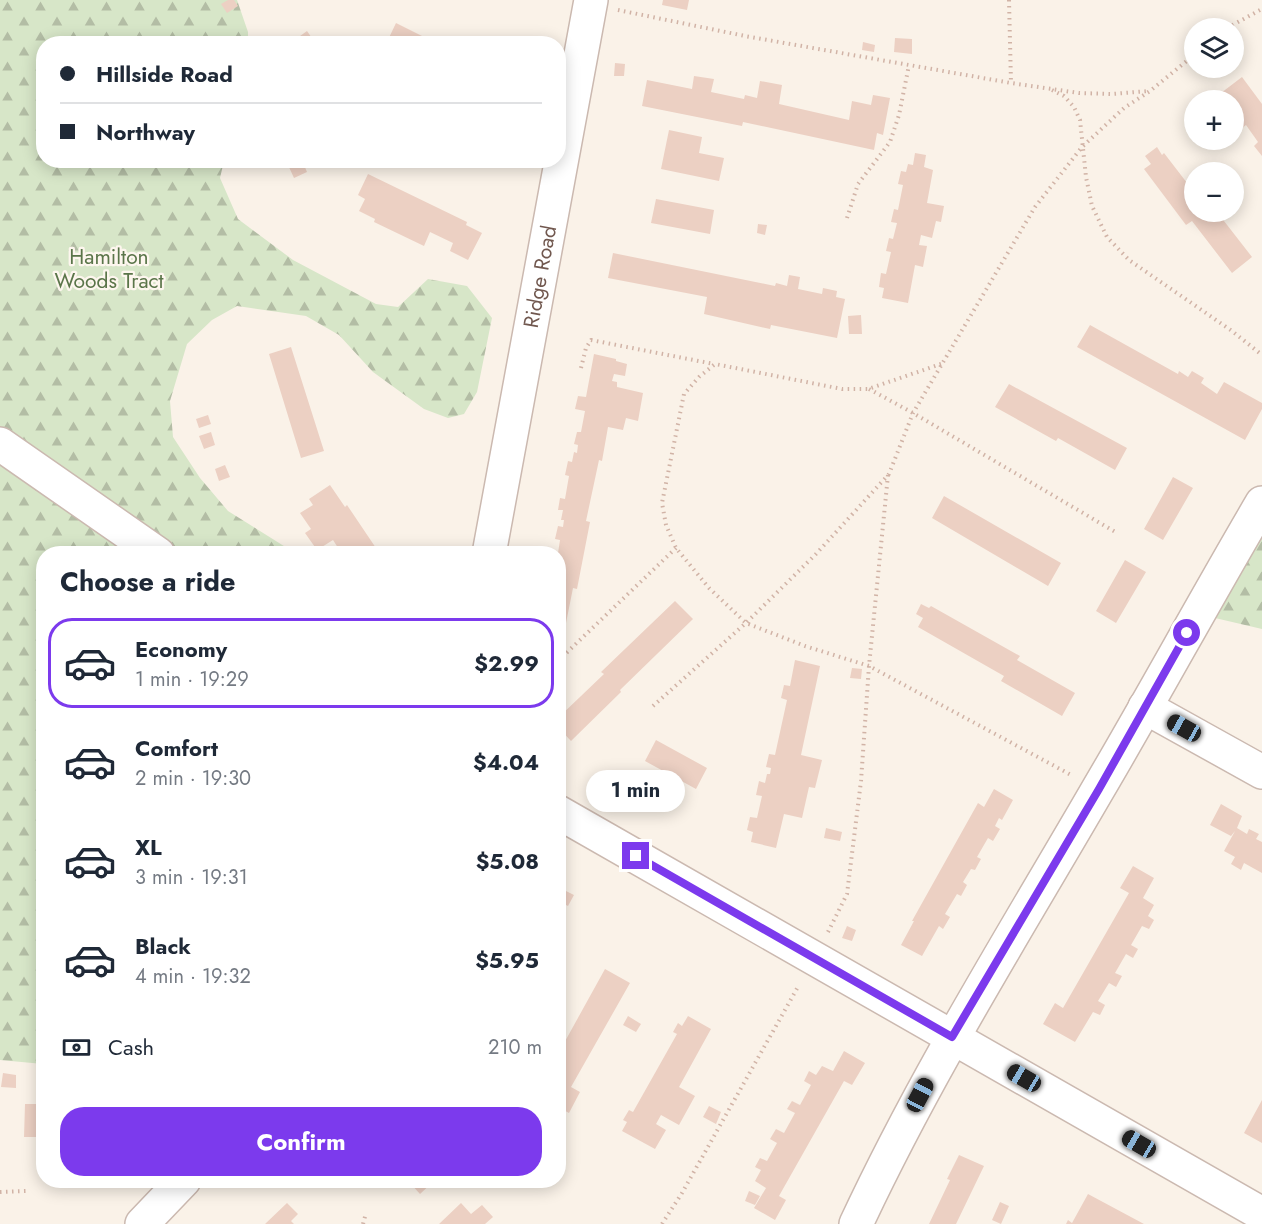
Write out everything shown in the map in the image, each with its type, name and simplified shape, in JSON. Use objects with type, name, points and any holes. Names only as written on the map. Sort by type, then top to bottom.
[{"type":"street","name":"Ridge Road","points":[[566,137],[591,2]]},
{"type":"street","name":"Ridge Road","points":[[490,546],[560,168]]},
{"type":"street","points":[[0,444],[147,546]]},
{"type":"street","points":[[856,1224],[883,1166],[952,1037],[1099,789],[1262,503]]},
{"type":"street","points":[[1145,707],[1262,772]]},
{"type":"street","points":[[566,817],[1262,1214]]},
{"type":"street","points":[[142,1224],[176,1188]]},
{"type":"path","points":[[1009,0],[1011,83]]},
{"type":"path","points":[[591,2],[746,36],[1011,83],[1079,93],[1112,94],[1150,91]]},
{"type":"path","points":[[1244,19],[1262,9]]},
{"type":"path","points":[[827,935],[847,894],[861,782],[869,666],[889,474],[913,413],[1035,207],[1082,147],[1124,108],[1150,91],[1184,63]]},
{"type":"path","points":[[847,218],[858,184],[890,142],[899,115],[909,65]]},
{"type":"path","points":[[1048,88],[1064,96],[1074,106],[1080,120],[1092,206],[1107,237],[1129,260],[1232,331],[1262,355]]},
{"type":"path","points":[[581,368],[586,348],[591,340],[842,389],[868,389],[941,364]]},
{"type":"path","points":[[715,364],[684,394],[663,503],[666,525],[676,548],[709,588],[746,623],[805,646],[869,666],[1099,789]]},
{"type":"path","points":[[868,389],[1117,533]]},
{"type":"path","points":[[652,706],[746,623],[816,554],[889,474]]},
{"type":"path","points":[[566,653],[676,548]]},
{"type":"path","points":[[662,1224],[682,1193],[799,985]]},
{"type":"path","points":[[0,1192],[26,1191]]},
{"type":"path","points":[[363,1224],[366,1213]]},
{"type":"green space","name":"Hamilton Woods Tract","points":[[0,0],[237,0],[248,36],[36,36],[36,168],[222,168],[220,178],[238,219],[293,260],[376,304],[398,307],[428,279],[467,286],[492,318],[477,392],[464,414],[448,418],[424,409],[373,372],[339,335],[306,316],[237,306],[212,320],[187,344],[170,401],[173,437],[200,478],[228,511],[284,546],[36,546],[36,1063],[0,1060]]},
{"type":"green space","points":[[1262,503],[1262,629],[1198,614]]},
{"type":"building","points":[[234,0],[238,6],[227,13],[221,4]]},
{"type":"building","points":[[663,0],[689,0],[687,10],[662,5]]},
{"type":"building","points":[[396,23],[422,36],[390,36]]},
{"type":"building","points":[[307,31],[310,36],[300,36]]},
{"type":"building","points":[[895,38],[912,39],[912,54],[894,52]]},
{"type":"building","points":[[863,42],[875,45],[874,52],[862,50]]},
{"type":"building","points":[[615,63],[625,64],[624,76],[614,76]]},
{"type":"building","points":[[694,76],[714,79],[711,92],[744,99],[745,95],[757,98],[760,81],[782,85],[779,104],[849,120],[852,101],[871,105],[873,95],[890,98],[883,135],[877,133],[874,150],[743,122],[742,126],[642,106],[647,80],[692,89]]},
{"type":"building","points":[[1243,78],[1262,104],[1262,156],[1254,146],[1258,142],[1246,125],[1244,127],[1244,90],[1225,90]]},
{"type":"building","points":[[669,130],[702,137],[699,153],[724,158],[719,181],[661,169]]},
{"type":"building","points":[[1157,147],[1184,179],[1184,222],[1190,222],[1186,225],[1144,169],[1151,164],[1145,156]]},
{"type":"building","points":[[915,153],[926,155],[924,167],[933,170],[927,203],[944,206],[941,222],[936,221],[932,238],[921,235],[919,245],[927,246],[923,267],[915,265],[908,303],[882,298],[884,288],[879,287],[881,273],[886,274],[891,252],[886,251],[889,238],[893,239],[897,223],[891,222],[894,209],[898,210],[903,185],[898,184],[901,171],[906,172],[908,164],[913,165]]},
{"type":"building","points":[[289,168],[305,168],[307,172],[294,178]]},
{"type":"building","points":[[368,174],[467,222],[466,225],[482,233],[468,260],[450,251],[453,243],[430,232],[424,246],[374,222],[375,219],[359,211],[365,199],[358,195]]},
{"type":"building","points":[[656,199],[714,210],[710,234],[651,223]]},
{"type":"building","points":[[1193,222],[1225,222],[1252,257],[1232,273]]},
{"type":"building","points":[[758,224],[767,225],[765,235],[757,233]]},
{"type":"building","points":[[613,253],[775,286],[776,283],[787,286],[789,275],[800,277],[798,289],[822,294],[823,288],[837,291],[836,297],[845,299],[837,338],[771,325],[770,329],[704,314],[707,297],[608,278]]},
{"type":"building","points":[[861,315],[862,334],[849,334],[848,316]]},
{"type":"building","points":[[1090,325],[1178,374],[1179,371],[1188,377],[1192,371],[1204,378],[1201,383],[1217,394],[1224,382],[1262,403],[1262,409],[1245,440],[1077,347]]},
{"type":"building","points":[[291,347],[324,451],[301,458],[269,354]]},
{"type":"building","points":[[594,354],[627,364],[625,376],[614,374],[612,381],[617,382],[617,387],[643,393],[638,421],[626,418],[623,430],[608,427],[602,461],[599,460],[586,521],[590,522],[577,589],[573,588],[566,623],[566,546],[559,546],[560,540],[555,539],[558,526],[563,527],[564,520],[561,520],[563,510],[558,510],[560,498],[565,499],[569,476],[565,475],[568,461],[572,462],[574,452],[577,453],[578,445],[574,444],[577,432],[581,432],[585,411],[575,409],[578,396],[586,397]]},
{"type":"building","points":[[1009,384],[1127,448],[1115,470],[1058,438],[1056,441],[995,407]]},
{"type":"building","points":[[208,415],[211,424],[199,428],[196,419]]},
{"type":"building","points":[[211,432],[215,445],[204,449],[199,436]]},
{"type":"building","points":[[225,465],[230,477],[219,481],[215,469]]},
{"type":"building","points":[[1173,477],[1193,488],[1163,540],[1144,529]]},
{"type":"building","points":[[330,485],[345,507],[347,505],[375,546],[337,546],[333,540],[323,546],[314,546],[305,533],[311,529],[300,513],[313,505],[309,499]]},
{"type":"building","points":[[944,496],[1061,563],[1048,586],[932,518]]},
{"type":"building","points":[[1125,560],[1146,572],[1116,623],[1096,611]]},
{"type":"building","points":[[675,601],[693,619],[571,741],[566,736],[566,710],[604,674],[601,672]]},
{"type":"building","points":[[921,604],[929,608],[931,606],[1020,656],[1017,660],[1075,693],[1062,716],[1001,681],[1004,676],[918,627],[923,618],[916,614]]},
{"type":"building","points":[[795,660],[820,666],[801,755],[822,760],[815,788],[809,787],[802,818],[784,814],[776,848],[751,842],[753,832],[747,830],[750,817],[757,818],[762,796],[756,795],[759,781],[765,783],[767,774],[770,774],[771,768],[766,767],[769,754],[775,755],[787,700],[781,698],[784,685],[790,686]]},
{"type":"building","points":[[852,668],[862,669],[861,679],[850,678]]},
{"type":"building","points":[[656,740],[707,768],[696,789],[645,761]]},
{"type":"building","points":[[994,789],[1013,800],[1002,820],[999,818],[995,826],[1000,829],[993,841],[988,838],[977,857],[981,859],[975,870],[971,869],[963,882],[967,885],[961,896],[957,894],[945,914],[950,917],[943,929],[939,926],[922,956],[901,945],[978,803],[984,807]]},
{"type":"building","points":[[1221,804],[1242,816],[1237,828],[1247,834],[1249,829],[1259,834],[1256,839],[1262,842],[1262,873],[1244,863],[1241,870],[1231,864],[1235,857],[1224,851],[1235,831],[1231,836],[1210,825]]},
{"type":"building","points":[[826,828],[842,832],[840,841],[824,838]]},
{"type":"building","points":[[1133,866],[1154,878],[1143,898],[1154,905],[1148,916],[1154,920],[1149,929],[1142,926],[1131,945],[1138,949],[1133,958],[1126,954],[1115,973],[1122,976],[1116,987],[1109,983],[1098,1001],[1105,1005],[1100,1015],[1093,1012],[1075,1042],[1043,1024],[1055,1003],[1063,1008],[1129,893],[1120,888]]},
{"type":"building","points":[[566,891],[574,895],[568,906],[566,905]]},
{"type":"building","points":[[847,926],[856,930],[852,941],[842,938]]},
{"type":"building","points":[[605,969],[630,983],[571,1087],[580,1092],[569,1113],[566,1111],[566,1040]]},
{"type":"building","points":[[628,1016],[641,1024],[636,1032],[623,1025]]},
{"type":"building","points":[[688,1016],[711,1029],[679,1087],[695,1096],[679,1125],[661,1115],[656,1124],[666,1130],[655,1149],[622,1131],[627,1122],[623,1120],[629,1110],[633,1112],[677,1034],[673,1032],[678,1023],[682,1026]]},
{"type":"building","points":[[844,1051],[865,1063],[852,1085],[844,1081],[779,1196],[786,1200],[775,1220],[754,1208],[766,1188],[755,1181],[761,1170],[755,1167],[760,1158],[767,1161],[777,1143],[770,1139],[776,1129],[784,1133],[795,1113],[787,1109],[792,1101],[800,1105],[811,1085],[804,1081],[809,1071],[816,1075],[822,1066],[833,1071]]},
{"type":"building","points":[[3,1073],[16,1075],[16,1088],[1,1087]]},
{"type":"building","points":[[1262,1100],[1262,1143],[1244,1133]]},
{"type":"building","points":[[25,1104],[36,1104],[36,1137],[24,1137]]},
{"type":"building","points":[[709,1106],[721,1112],[716,1124],[703,1117]]},
{"type":"building","points":[[959,1155],[984,1166],[956,1224],[929,1224],[950,1180],[947,1179]]},
{"type":"building","points":[[415,1188],[426,1188],[420,1194]]},
{"type":"building","points":[[749,1191],[760,1196],[755,1205],[745,1201]]},
{"type":"building","points":[[1088,1194],[1144,1224],[1066,1224],[1068,1220],[1072,1223]]},
{"type":"building","points":[[1000,1202],[1009,1206],[1001,1224],[992,1220]]},
{"type":"building","points":[[287,1203],[298,1214],[291,1221],[294,1224],[265,1224]]},
{"type":"building","points":[[461,1203],[471,1214],[482,1205],[493,1217],[485,1224],[439,1224]]},
{"type":"route","points":[[636,856],[952,1037],[1099,789],[1187,633]]}]
